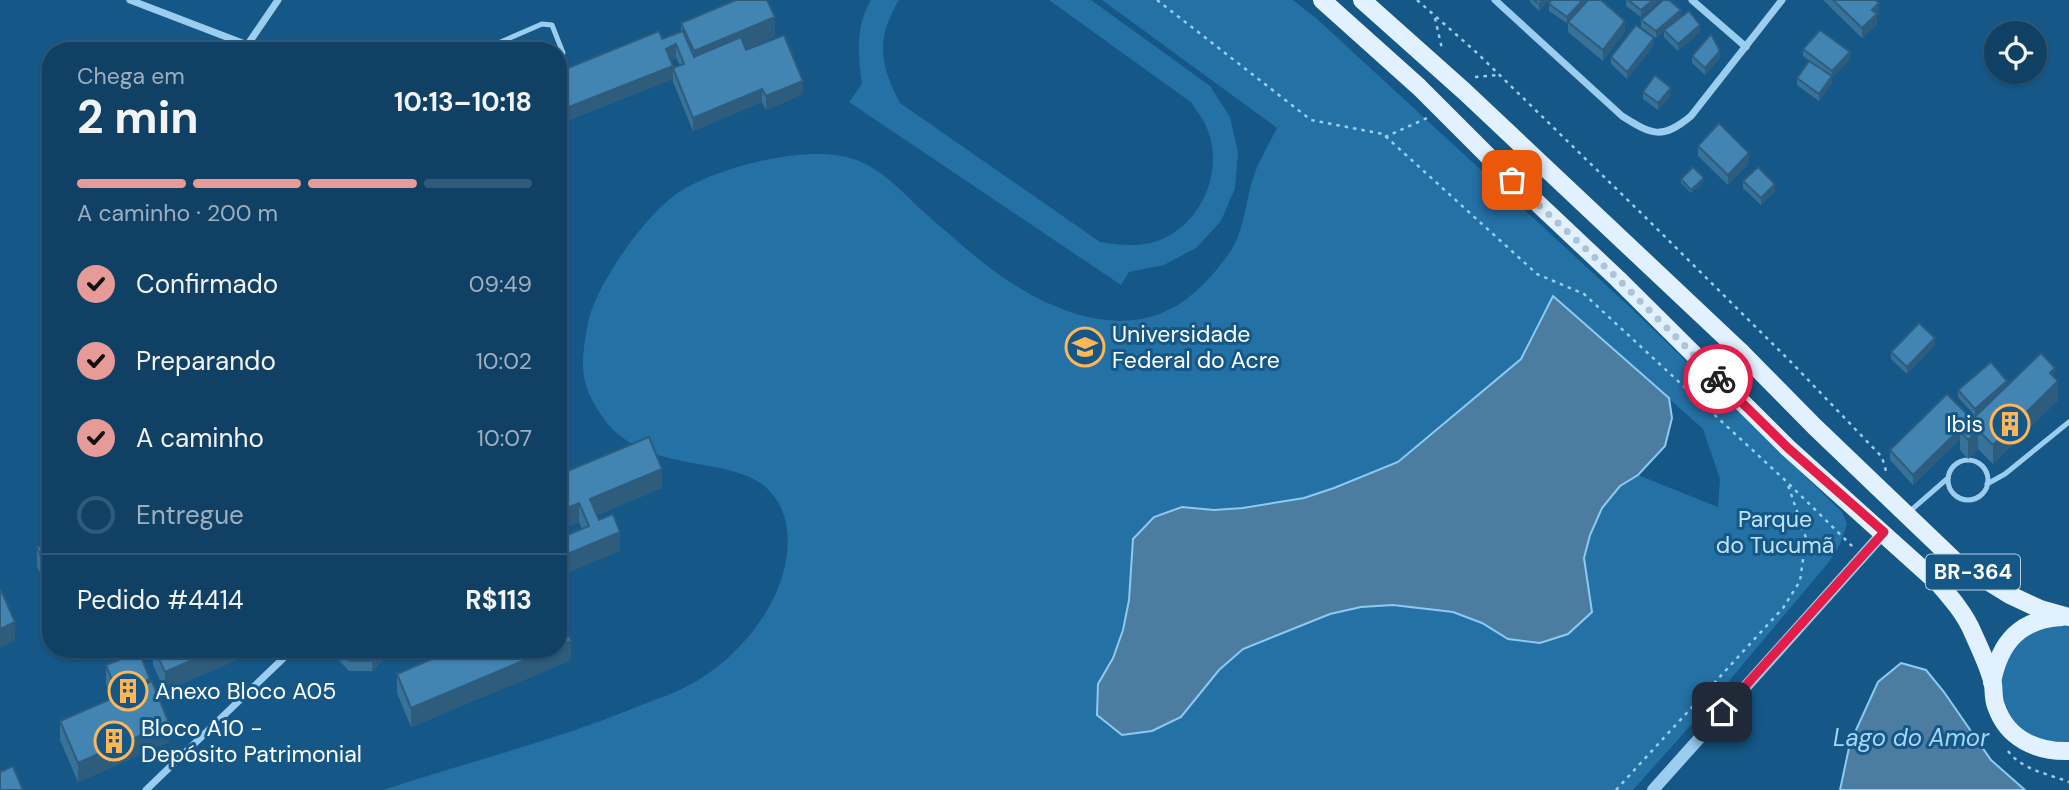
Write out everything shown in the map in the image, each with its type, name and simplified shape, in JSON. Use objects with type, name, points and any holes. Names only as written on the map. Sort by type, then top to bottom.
[{"type":"main road","name":"BR-364","points":[[1322,0],[1419,86],[1788,448],[1939,584],[1957,604],[1972,631],[1992,683],[1995,705],[2003,722],[2015,736],[2031,746],[2049,752],[2069,751]]},
{"type":"main road","name":"BR-364","points":[[1362,0],[1464,91],[1741,352],[1955,561],[2010,595],[2040,609],[2069,617]]},
{"type":"main road","points":[[1716,377],[1722,361],[1741,352]]},
{"type":"main road","name":"BR-364","points":[[1992,683],[1997,660],[2008,641],[2025,626],[2047,618],[2069,617]]},
{"type":"street","points":[[130,0],[243,42]]},
{"type":"street","points":[[249,42],[278,0]]},
{"type":"street","points":[[1494,0],[1622,116],[1644,130],[1657,133],[1677,128],[1691,116],[1782,0]]},
{"type":"street","points":[[1692,0],[1746,47]]},
{"type":"street","points":[[1653,790],[1884,532]]},
{"type":"street","points":[[146,790],[284,658]]},
{"type":"lane","points":[[501,42],[548,23],[552,25],[559,42]]},
{"type":"lane","points":[[1987,484],[1987,477],[1981,465],[1969,460],[1956,464],[1948,478],[1954,495],[1967,500],[1980,495],[1987,484],[2005,474],[2069,422]]},
{"type":"lane","points":[[1900,508],[1948,478]]},
{"type":"path","points":[[1157,0],[1311,120],[1383,134],[1537,274],[1584,294],[1862,555]]},
{"type":"path","points":[[1417,0],[1476,52],[1628,200],[1882,457],[1900,508]]},
{"type":"path","points":[[1434,15],[1443,53]]},
{"type":"path","points":[[1616,790],[1783,608],[1800,582],[1806,538],[1787,482]]},
{"type":"path","points":[[2005,746],[2012,757],[2034,770],[2069,782]]},
{"type":"green space","points":[[871,0],[899,0],[886,27],[883,51],[888,76],[900,103],[1100,242],[1141,245],[1154,242],[1171,235],[1196,211],[1211,178],[1211,143],[1205,123],[1192,103],[1049,0],[1091,0],[1210,86],[1230,117],[1238,152],[1235,188],[1221,221],[1196,248],[1164,265],[1129,272],[1121,285],[849,102],[862,84],[860,30]]},
{"type":"green space","name":"Parque do Tucumã","points":[[1102,0],[1293,0],[1316,18],[1632,309],[1842,512],[1847,524],[1840,544],[1829,562],[1633,790],[383,790],[568,732],[686,687],[731,655],[755,628],[774,598],[785,565],[788,538],[783,512],[774,496],[758,482],[738,473],[666,457],[642,449],[620,436],[601,415],[585,381],[583,360],[588,323],[601,289],[638,233],[666,202],[679,192],[741,166],[793,155],[840,156],[859,161],[896,186],[982,262],[1030,294],[1083,316],[1110,321],[1138,320],[1164,312],[1192,295],[1209,279],[1230,252],[1241,228],[1256,170],[1277,128]],"holes":[[[1554,296],[1703,429],[1720,479],[1718,507],[1638,475],[1620,486],[1602,508],[1590,535],[1584,558],[1592,612],[1568,634],[1540,643],[1508,639],[1482,623],[1453,612],[1393,605],[1361,607],[1330,614],[1243,649],[1219,670],[1181,717],[1098,684],[1122,631],[1133,539],[1182,507],[1214,510],[1243,508],[1304,498],[1398,462],[1521,359]]]},
{"type":"green space","points":[[2060,624],[2069,626],[2069,742],[2041,739],[2020,727],[2010,715],[2001,688],[2006,659],[2013,647],[2032,631]]},
{"type":"water","points":[[1553,296],[1669,398],[1672,418],[1665,446],[1638,475],[1620,486],[1602,508],[1590,535],[1584,558],[1592,612],[1568,634],[1540,643],[1508,639],[1482,623],[1453,612],[1393,605],[1361,607],[1330,614],[1243,649],[1219,670],[1181,717],[1152,731],[1122,735],[1097,715],[1098,684],[1113,658],[1123,630],[1129,600],[1133,539],[1154,517],[1182,507],[1214,510],[1243,508],[1304,498],[1398,462],[1521,359]]},
{"type":"water","name":"Lago do Amor","points":[[1901,663],[1926,670],[1991,760],[2025,790],[1840,790],[1850,743],[1878,682]]},
{"type":"building","points":[[736,0],[767,0],[775,17],[694,51],[681,23]]},
{"type":"building","points":[[1551,0],[1583,0],[1567,17],[1549,4]]},
{"type":"building","points":[[1588,0],[1601,0],[1625,21],[1603,50],[1568,22]]},
{"type":"building","points":[[1628,0],[1653,0],[1641,10]]},
{"type":"building","points":[[1663,0],[1669,0],[1681,10],[1656,31],[1641,20]]},
{"type":"building","points":[[1833,0],[1876,0],[1879,3],[1872,10],[1877,14],[1862,28]]},
{"type":"building","points":[[1689,11],[1700,25],[1678,44],[1664,30]]},
{"type":"building","points":[[1636,25],[1654,38],[1627,72],[1611,57]]},
{"type":"building","points":[[1820,30],[1850,52],[1832,71],[1803,49]]},
{"type":"building","points":[[659,31],[662,39],[683,31],[694,57],[741,37],[746,50],[784,35],[803,81],[766,96],[762,89],[693,118],[673,68],[684,64],[676,44],[666,49],[673,66],[569,107],[567,68]]},
{"type":"building","points":[[1711,34],[1720,51],[1705,68],[1692,56]]},
{"type":"building","points":[[1809,61],[1832,76],[1819,94],[1797,78]]},
{"type":"building","points":[[1655,75],[1671,88],[1658,103],[1643,92]]},
{"type":"building","points":[[1719,123],[1749,153],[1728,175],[1698,146]]},
{"type":"building","points":[[1693,167],[1704,178],[1691,190],[1681,179]]},
{"type":"building","points":[[1758,167],[1775,184],[1761,198],[1743,181]]},
{"type":"building","points":[[1919,323],[1935,338],[1907,367],[1891,352]]},
{"type":"building","points":[[2041,353],[2055,368],[2050,373],[2058,381],[1993,445],[1978,430],[1968,440],[1960,431]]},
{"type":"building","points":[[1991,362],[2007,381],[1975,409],[1958,390]]},
{"type":"building","points":[[1947,394],[1971,418],[1913,475],[1890,450]]},
{"type":"building","points":[[649,437],[662,469],[590,499],[599,520],[613,514],[620,532],[567,554],[567,535],[589,526],[579,503],[567,508],[567,471]]},
{"type":"building","points":[[42,545],[42,559],[37,547]]},
{"type":"building","points":[[0,590],[15,622],[0,629]]},
{"type":"building","points":[[124,658],[141,658],[150,679],[117,693],[106,665]]},
{"type":"building","points":[[158,658],[197,658],[165,672]]},
{"type":"building","points":[[346,658],[375,658],[372,661],[349,661]]},
{"type":"building","points":[[434,658],[530,658],[411,708],[397,674]]},
{"type":"building","points":[[152,681],[169,723],[78,763],[60,721]]},
{"type":"building","points":[[13,766],[23,790],[0,790],[0,772]]},
{"type":"way so far","points":[[1512,180],[1618,279],[1718,379]]},
{"type":"place","name":"Universidade Federal do Acre","points":[[1085,347]]},
{"type":"place","name":"Ibis","points":[[2010,424]]},
{"type":"place","name":"Anexo Bloco A05","points":[[128,691]]},
{"type":"place","name":"Bloco A10 - Depósito Patrimonial","points":[[114,741]]},
{"type":"route","points":[[1718,379],[1788,448],[1884,532],[1722,712]]}]
